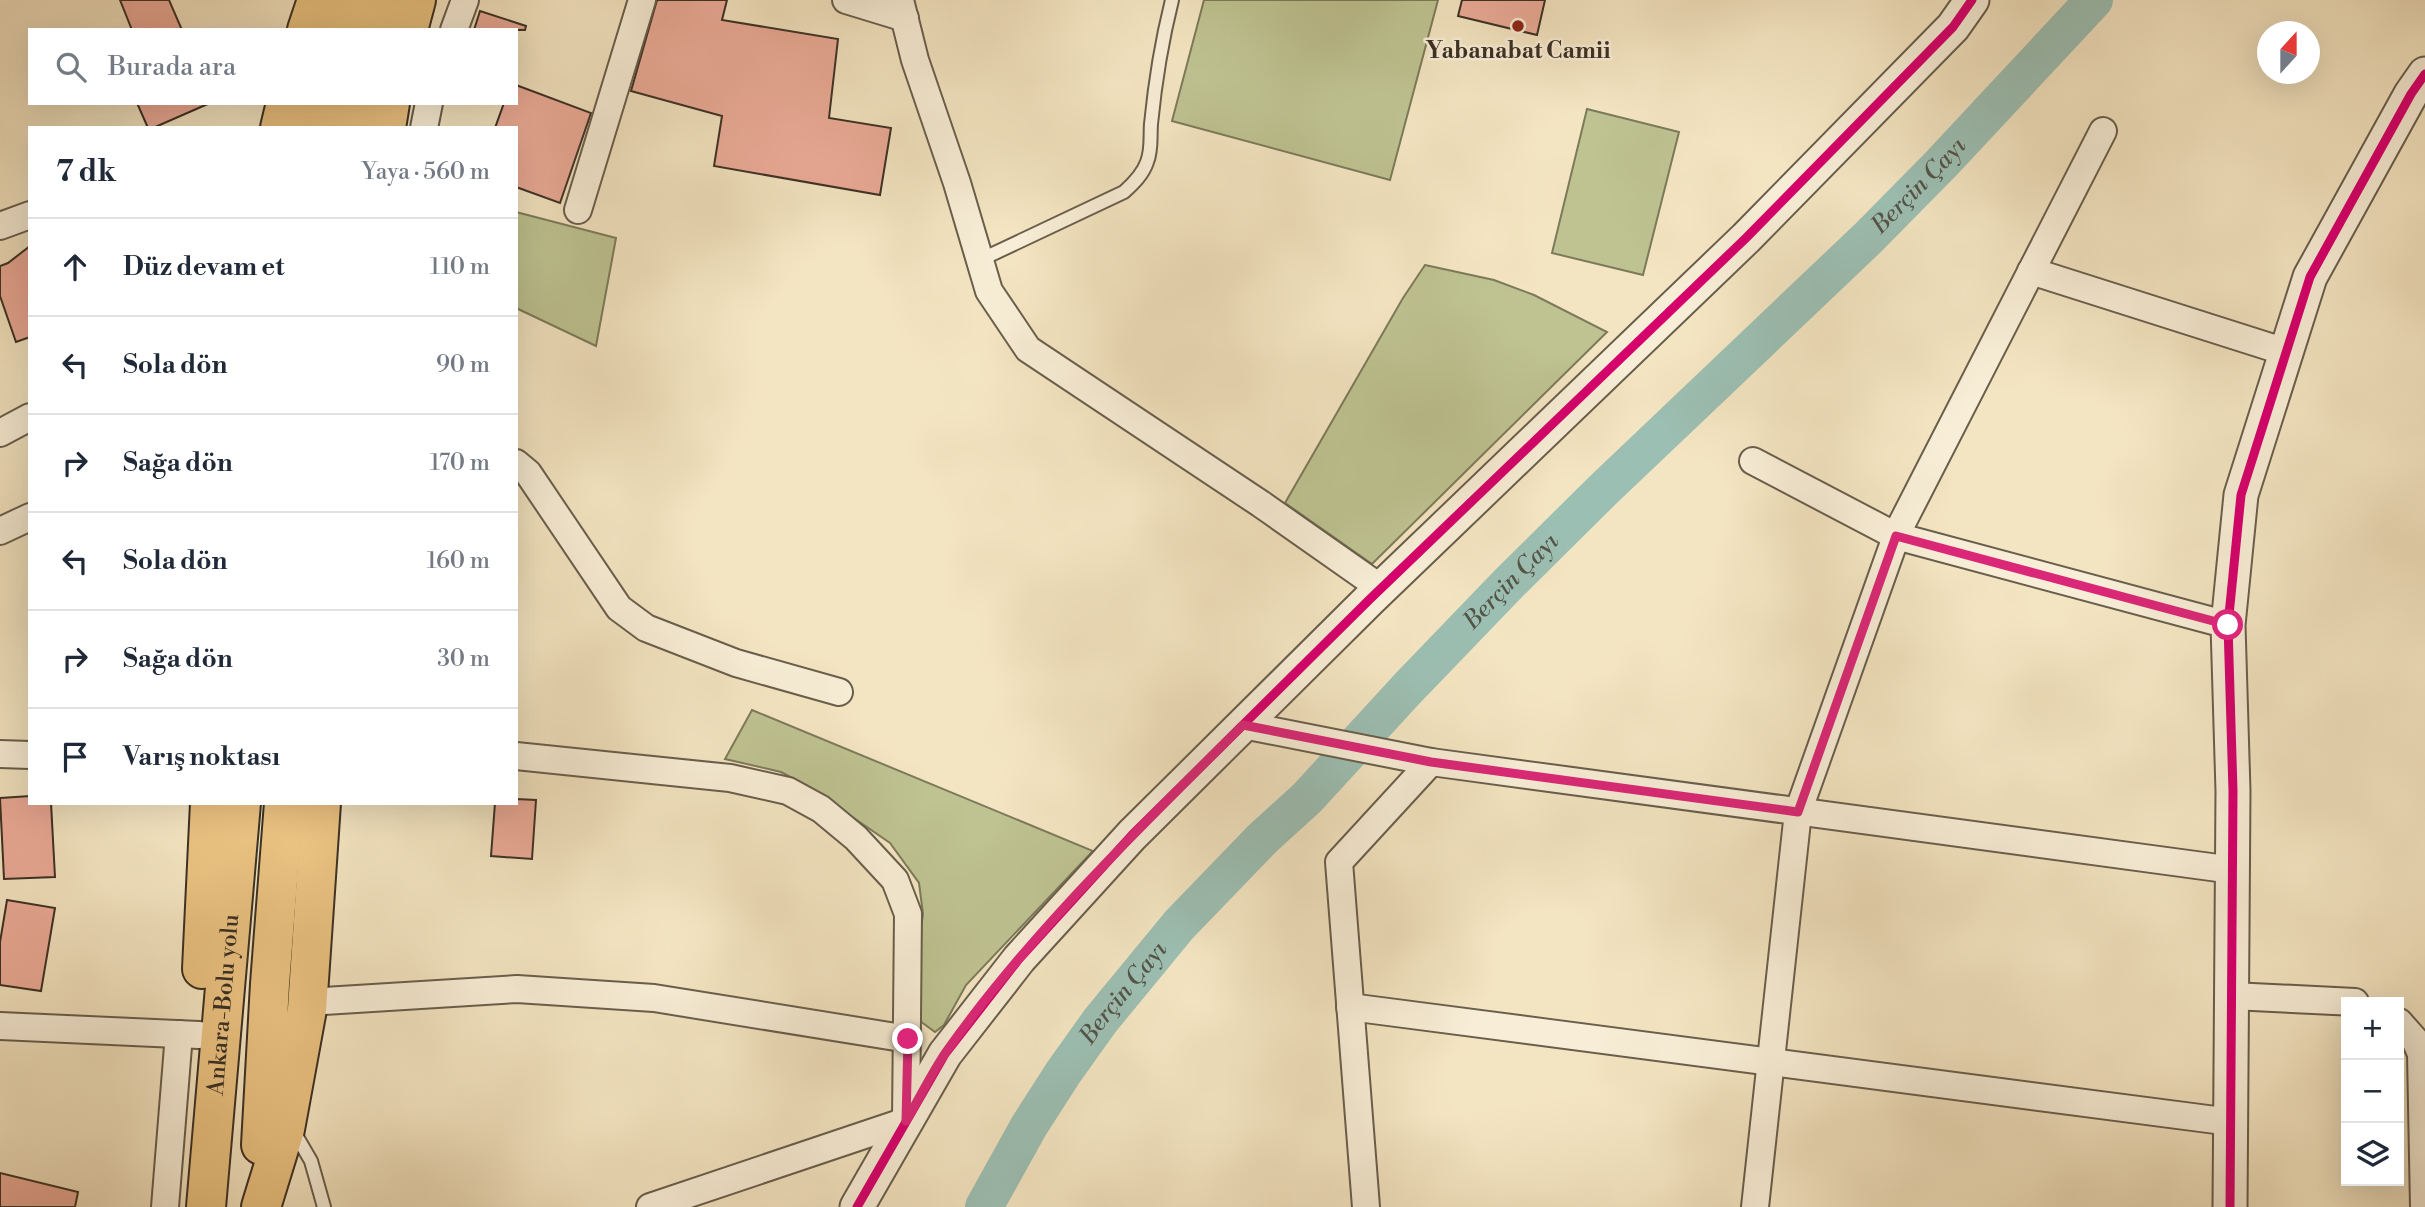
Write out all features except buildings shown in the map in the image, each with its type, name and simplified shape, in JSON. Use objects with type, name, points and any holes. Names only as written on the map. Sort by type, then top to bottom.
[{"type":"highway","points":[[308,28],[317,0]]},
{"type":"highway","points":[[342,28],[352,0]]},
{"type":"highway","points":[[378,28],[387,0]]},
{"type":"highway","points":[[409,28],[416,0]]},
{"type":"highway","points":[[318,126],[321,105]]},
{"type":"highway","points":[[354,126],[359,105]]},
{"type":"highway","points":[[386,126],[390,105]]},
{"type":"highway","points":[[205,1207],[189,1035],[210,805]]},
{"type":"highway","name":"Ankara-Bolu yolu","points":[[205,1207],[242,805]]},
{"type":"highway","name":"Ankara-Bolu yolu","points":[[259,1207],[270,984],[284,805]]},
{"type":"highway","points":[[259,1207],[287,1118],[308,1002],[321,805]]},
{"type":"street","points":[[455,28],[465,0]]},
{"type":"street","points":[[578,210],[642,0]]},
{"type":"street","points":[[846,0],[903,9],[915,60],[957,183],[989,291],[1028,349],[1261,504],[1381,589]]},
{"type":"street","points":[[857,1207],[945,1054],[1019,958],[1132,835],[1250,727],[1381,589],[1746,238],[1953,27],[1972,0]]},
{"type":"street","points":[[2230,1207],[2233,791],[2228,625],[2241,495],[2310,277],[2411,94],[2425,74]]},
{"type":"street","points":[[424,126],[429,105]]},
{"type":"street","points":[[1755,1207],[1798,812],[1896,536],[2103,131]]},
{"type":"street","points":[[0,226],[28,216]]},
{"type":"street","points":[[2031,271],[2286,352]]},
{"type":"street","points":[[0,433],[28,418]]},
{"type":"street","points":[[1753,461],[1896,536],[2228,625]]},
{"type":"street","points":[[518,465],[528,473],[619,608],[646,628],[736,663],[839,692]]},
{"type":"street","points":[[0,531],[28,518]]},
{"type":"street","points":[[1250,727],[1424,761],[2233,870]]},
{"type":"street","points":[[0,754],[28,755]]},
{"type":"street","points":[[518,756],[730,778],[789,791],[821,809],[856,838],[895,880],[908,914],[906,1121]]},
{"type":"street","points":[[1366,1207],[1339,862],[1424,761]]},
{"type":"street","points":[[308,1002],[517,989],[654,998],[908,1039]]},
{"type":"street","points":[[2232,996],[2341,1001]]},
{"type":"street","points":[[1350,1007],[2231,1122]]},
{"type":"street","points":[[0,1026],[189,1035],[165,1207]]},
{"type":"street","points":[[2404,1027],[2421,1054],[2424,1207]]},
{"type":"street","points":[[650,1207],[906,1121]]},
{"type":"lane","points":[[980,260],[1124,192],[1135,183],[1150,154],[1151,125],[1172,0]]},
{"type":"lane","points":[[287,1118],[311,1161],[324,1207]]},
{"type":"green space","points":[[1204,0],[1438,0],[1390,180],[1172,121]]},
{"type":"green space","points":[[1587,109],[1679,132],[1643,275],[1552,253]]},
{"type":"green space","points":[[518,213],[616,238],[596,346],[518,309]]},
{"type":"green space","points":[[1425,265],[1494,280],[1534,295],[1607,332],[1372,564],[1285,503],[1403,298]]},
{"type":"green space","points":[[752,710],[1093,851],[966,985],[944,1025],[935,1032],[920,1021],[913,985],[923,914],[919,883],[890,843],[806,785],[781,772],[725,759]]},
{"type":"waterway","name":"Berçin Çayı","points":[[984,1207],[1029,1126],[1063,1073],[1100,1021],[1179,925],[1263,838],[1307,798],[1510,582],[1868,238],[2094,0]]},
{"type":"cycle path","points":[[857,1207],[945,1054],[1019,959],[1132,835],[1370,599],[1746,238],[1953,27],[1972,0]]},
{"type":"cycle path","points":[[2230,1207],[2233,791],[2228,625],[2241,495],[2310,277],[2411,94],[2425,74]]},
{"type":"place","name":"Yabanabat Camii","points":[[1518,26]]},
{"type":"route","points":[[908,1039],[906,1121],[945,1054],[1019,958],[1132,835],[1243,725],[1431,762],[1798,812],[1896,536],[2228,625]]}]
